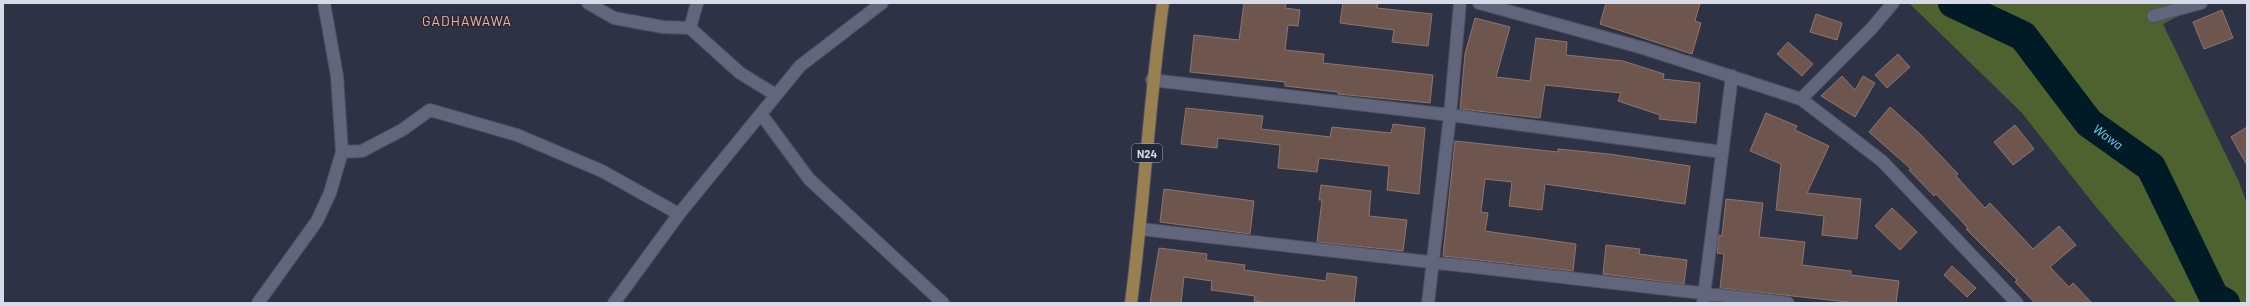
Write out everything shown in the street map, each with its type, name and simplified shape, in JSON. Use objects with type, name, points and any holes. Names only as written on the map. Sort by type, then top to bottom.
[{"type":"main road","name":"N24","points":[[1131,303],[1141,229],[1152,80],[1163,3]]},
{"type":"street","points":[[258,303],[317,221],[330,193],[342,152],[337,76],[324,3]]},
{"type":"street","points":[[588,3],[614,18],[663,27],[690,28],[740,73],[776,95]]},
{"type":"street","points":[[690,28],[697,3]]},
{"type":"street","points":[[614,303],[679,214],[800,66],[882,3]]},
{"type":"street","points":[[1428,303],[1450,115],[1460,3]]},
{"type":"street","points":[[1479,3],[1643,48],[1801,99],[1882,161],[2017,303]]},
{"type":"street","points":[[1801,99],[1872,28],[1893,3]]},
{"type":"street","points":[[2153,16],[2201,3]]},
{"type":"street","points":[[1703,298],[1732,76]]},
{"type":"street","points":[[1152,80],[1450,115],[1722,152]]},
{"type":"street","points":[[342,152],[362,152],[402,130],[430,110],[517,135],[602,171],[679,214]]},
{"type":"street","points":[[761,114],[809,179],[943,303]]},
{"type":"street","points":[[1141,229],[1433,262],[1703,298],[1788,303]]},
{"type":"green space","points":[[1909,3],[2204,3],[2163,24],[2239,182],[2247,204],[2247,303],[2177,303],[2092,202],[2022,113]]},
{"type":"building","points":[[1244,3],[1286,3],[1285,8],[1300,10],[1298,26],[1288,25],[1285,50],[1324,54],[1323,63],[1433,75],[1430,103],[1338,94],[1338,92],[1285,86],[1285,82],[1190,72],[1194,35],[1239,40]]},
{"type":"building","points":[[1343,3],[1378,3],[1377,8],[1432,14],[1428,46],[1392,42],[1394,30],[1340,23]]},
{"type":"building","points":[[1606,3],[1700,3],[1695,21],[1701,23],[1692,54],[1600,24]]},
{"type":"building","points":[[2222,10],[2233,38],[2204,49],[2193,22]]},
{"type":"building","points":[[1816,14],[1842,23],[1837,40],[1810,32]]},
{"type":"building","points":[[1475,18],[1510,27],[1496,77],[1530,81],[1536,38],[1567,42],[1566,55],[1623,61],[1664,74],[1663,79],[1700,83],[1696,123],[1659,119],[1660,115],[1618,101],[1621,93],[1545,85],[1540,118],[1460,109],[1465,54]]},
{"type":"building","points":[[1788,42],[1813,64],[1802,76],[1777,54]]},
{"type":"building","points":[[1898,54],[1910,67],[1887,88],[1875,75]]},
{"type":"building","points":[[1842,76],[1855,90],[1863,76],[1875,83],[1855,117],[1821,96]]},
{"type":"building","points":[[1890,107],[1920,134],[1958,174],[1956,176],[1985,208],[1990,203],[2033,249],[2059,226],[2076,245],[2050,267],[2069,287],[2073,283],[2092,303],[2035,303],[2015,282],[2017,280],[1966,229],[1968,228],[1936,194],[1934,196],[1909,170],[1911,169],[1869,132]]},
{"type":"building","points":[[1186,108],[1263,116],[1261,129],[1330,137],[1332,127],[1391,133],[1393,124],[1425,128],[1419,194],[1387,190],[1389,166],[1319,158],[1317,172],[1278,168],[1280,145],[1218,138],[1217,148],[1181,144]]},
{"type":"building","points":[[1766,113],[1797,126],[1795,130],[1829,146],[1807,193],[1861,199],[1857,239],[1822,235],[1824,216],[1776,210],[1781,164],[1750,151]]},
{"type":"building","points":[[2015,125],[2034,149],[2013,165],[1994,142]]},
{"type":"building","points":[[2247,127],[2247,165],[2231,137]]},
{"type":"building","points":[[1455,141],[1558,152],[1558,149],[1609,154],[1690,166],[1685,204],[1545,184],[1542,210],[1509,206],[1512,182],[1485,179],[1481,212],[1488,213],[1485,231],[1576,244],[1573,271],[1443,256]]},
{"type":"building","points":[[1321,185],[1371,191],[1369,216],[1407,220],[1403,251],[1317,242],[1322,200],[1319,200]]},
{"type":"building","points":[[1164,189],[1254,201],[1250,234],[1160,222]]},
{"type":"building","points":[[1726,199],[1763,203],[1759,237],[1805,242],[1802,265],[1851,271],[1851,275],[1899,281],[1896,303],[1856,303],[1720,288],[1724,254],[1717,253],[1719,235],[1722,236]]},
{"type":"building","points":[[1892,208],[1917,232],[1900,250],[1875,226]]},
{"type":"building","points":[[1606,245],[1640,249],[1639,254],[1687,260],[1684,284],[1603,274]]},
{"type":"building","points":[[1159,248],[1207,254],[1206,260],[1245,265],[1244,270],[1326,281],[1327,273],[1357,277],[1354,303],[1269,303],[1254,301],[1255,296],[1211,290],[1212,281],[1184,277],[1181,303],[1150,303]]},
{"type":"building","points":[[1952,266],[1976,288],[1967,297],[1944,275]]},
{"type":"waterway","name":"Wawa","points":[[1953,3],[2023,36],[2089,123],[2151,167],[2214,297],[2225,303]]},
{"type":"district","name":"GADHAWAWA","points":[[467,20]]}]
